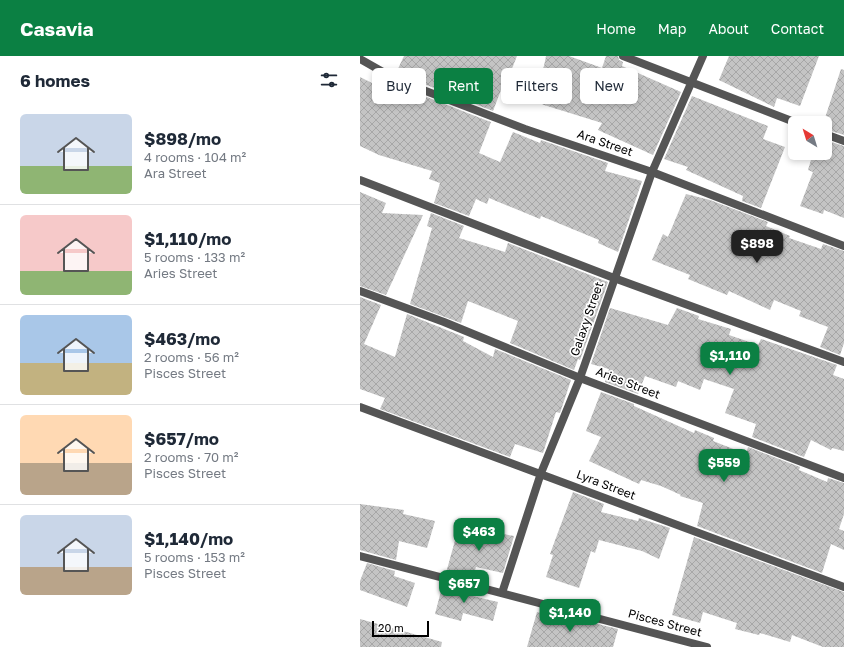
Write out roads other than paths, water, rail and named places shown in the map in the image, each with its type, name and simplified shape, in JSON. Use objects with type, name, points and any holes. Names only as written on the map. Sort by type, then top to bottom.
[{"type":"street","points":[[623,56],[788,120]]},
{"type":"street","name":"Galaxy Street","points":[[502,593],[541,473],[580,378],[652,172],[703,56]]},
{"type":"street","name":"Ara Street","points":[[360,59],[397,80],[525,129],[652,172],[844,246]]},
{"type":"street","points":[[832,137],[844,141]]},
{"type":"street","points":[[360,180],[614,278],[844,362]]},
{"type":"street","name":"Aries Street","points":[[360,292],[444,322],[580,378],[844,478]]},
{"type":"street","name":"Lyra Street","points":[[360,407],[541,473],[844,587]]},
{"type":"street","name":"Pisces Street","points":[[360,556],[708,647]]}]
